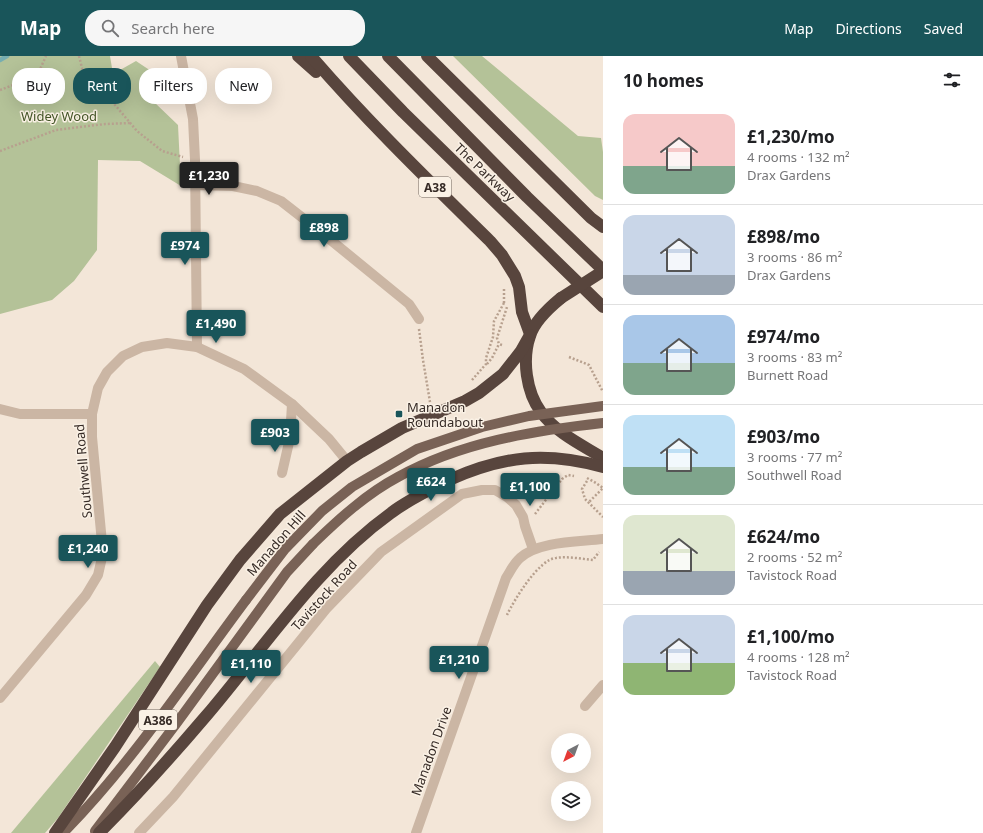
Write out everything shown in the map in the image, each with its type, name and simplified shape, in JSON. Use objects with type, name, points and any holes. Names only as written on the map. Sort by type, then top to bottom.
[{"type":"highway","points":[[298,56],[345,96]]},
{"type":"highway","name":"A38","points":[[311,56],[345,96],[490,241],[502,255],[515,276],[519,287],[522,312],[530,335]]},
{"type":"highway","name":"The Parkway","points":[[349,56],[403,112],[603,307]]},
{"type":"highway","name":"The Parkway","points":[[388,56],[603,270]]},
{"type":"highway","points":[[427,56],[591,218],[603,227]]},
{"type":"highway","points":[[54,833],[115,747],[207,605],[240,560],[280,514],[348,461],[402,428],[465,401],[492,384],[511,364],[545,312],[561,298],[603,270]]},
{"type":"highway","points":[[530,335],[526,355],[528,380],[533,396],[542,413],[566,435],[603,458]]},
{"type":"highway","points":[[98,833],[124,808],[206,716],[320,578],[344,553],[391,512],[441,484],[498,462],[530,457],[545,457],[566,458],[603,466]]},
{"type":"main road","name":"Manadon Hill","points":[[62,833],[86,810],[132,755],[285,549],[322,512],[352,487],[417,449],[482,427],[515,419],[603,406]]},
{"type":"main road","name":"A386","points":[[94,833],[287,572],[313,544],[346,513],[398,477],[463,448],[530,432],[603,423]]},
{"type":"street","points":[[181,56],[193,119],[195,160],[197,348]]},
{"type":"street","points":[[195,185],[239,187],[257,191],[281,201],[409,304],[419,319]]},
{"type":"street","name":"Southwell Road","points":[[0,698],[86,595],[98,575],[103,553],[92,437],[92,414],[98,388],[107,372],[123,356],[142,347],[167,342],[197,348],[244,369],[292,404],[330,438],[348,461]]},
{"type":"street","points":[[282,472],[290,438],[292,404]]},
{"type":"street","points":[[0,409],[20,414],[92,414]]},
{"type":"street","name":"Tavistock Road","points":[[139,833],[173,797],[326,609],[381,552],[462,494],[482,490],[495,490],[507,497],[516,505],[523,517],[533,549]]},
{"type":"street","name":"Manadon Drive","points":[[416,833],[506,578],[519,558],[533,549],[550,545],[603,539]]},
{"type":"street","points":[[585,706],[603,685]]},
{"type":"path","points":[[0,90],[36,76],[46,56]]},
{"type":"path","points":[[79,56],[86,84],[110,99],[138,131],[162,151],[195,160]]},
{"type":"path","points":[[0,150],[56,130],[104,124],[130,123]]},
{"type":"path","points":[[471,381],[492,358],[501,345],[497,338],[508,304],[504,303],[494,321],[493,337],[486,358],[486,364]]},
{"type":"path","points":[[419,319],[420,345],[431,405],[438,412]]},
{"type":"path","points":[[569,357],[589,366],[603,392]]},
{"type":"path","points":[[525,526],[562,479],[568,475],[575,476]]},
{"type":"path","points":[[583,476],[603,488],[589,502]]},
{"type":"path","points":[[587,481],[582,489],[585,499],[603,516]]},
{"type":"path","points":[[506,620],[508,613],[528,580],[545,563],[555,558],[593,560],[600,551]]},
{"type":"green space","name":"Widey Wood","points":[[0,56],[110,56],[112,68],[73,68],[73,104],[131,104],[131,68],[124,68],[136,61],[146,68],[139,68],[139,104],[156,104],[178,125],[181,186],[140,161],[98,160],[97,250],[74,281],[52,300],[0,314]]},
{"type":"green space","points":[[453,56],[482,56],[578,136],[601,138],[603,152],[603,200],[595,196]]},
{"type":"green space","points":[[155,661],[160,667],[58,818],[45,833],[11,833]]},
{"type":"waterway","points":[[0,60],[7,56]]},
{"type":"place","name":"Manadon Roundabout","points":[[399,414]]}]
